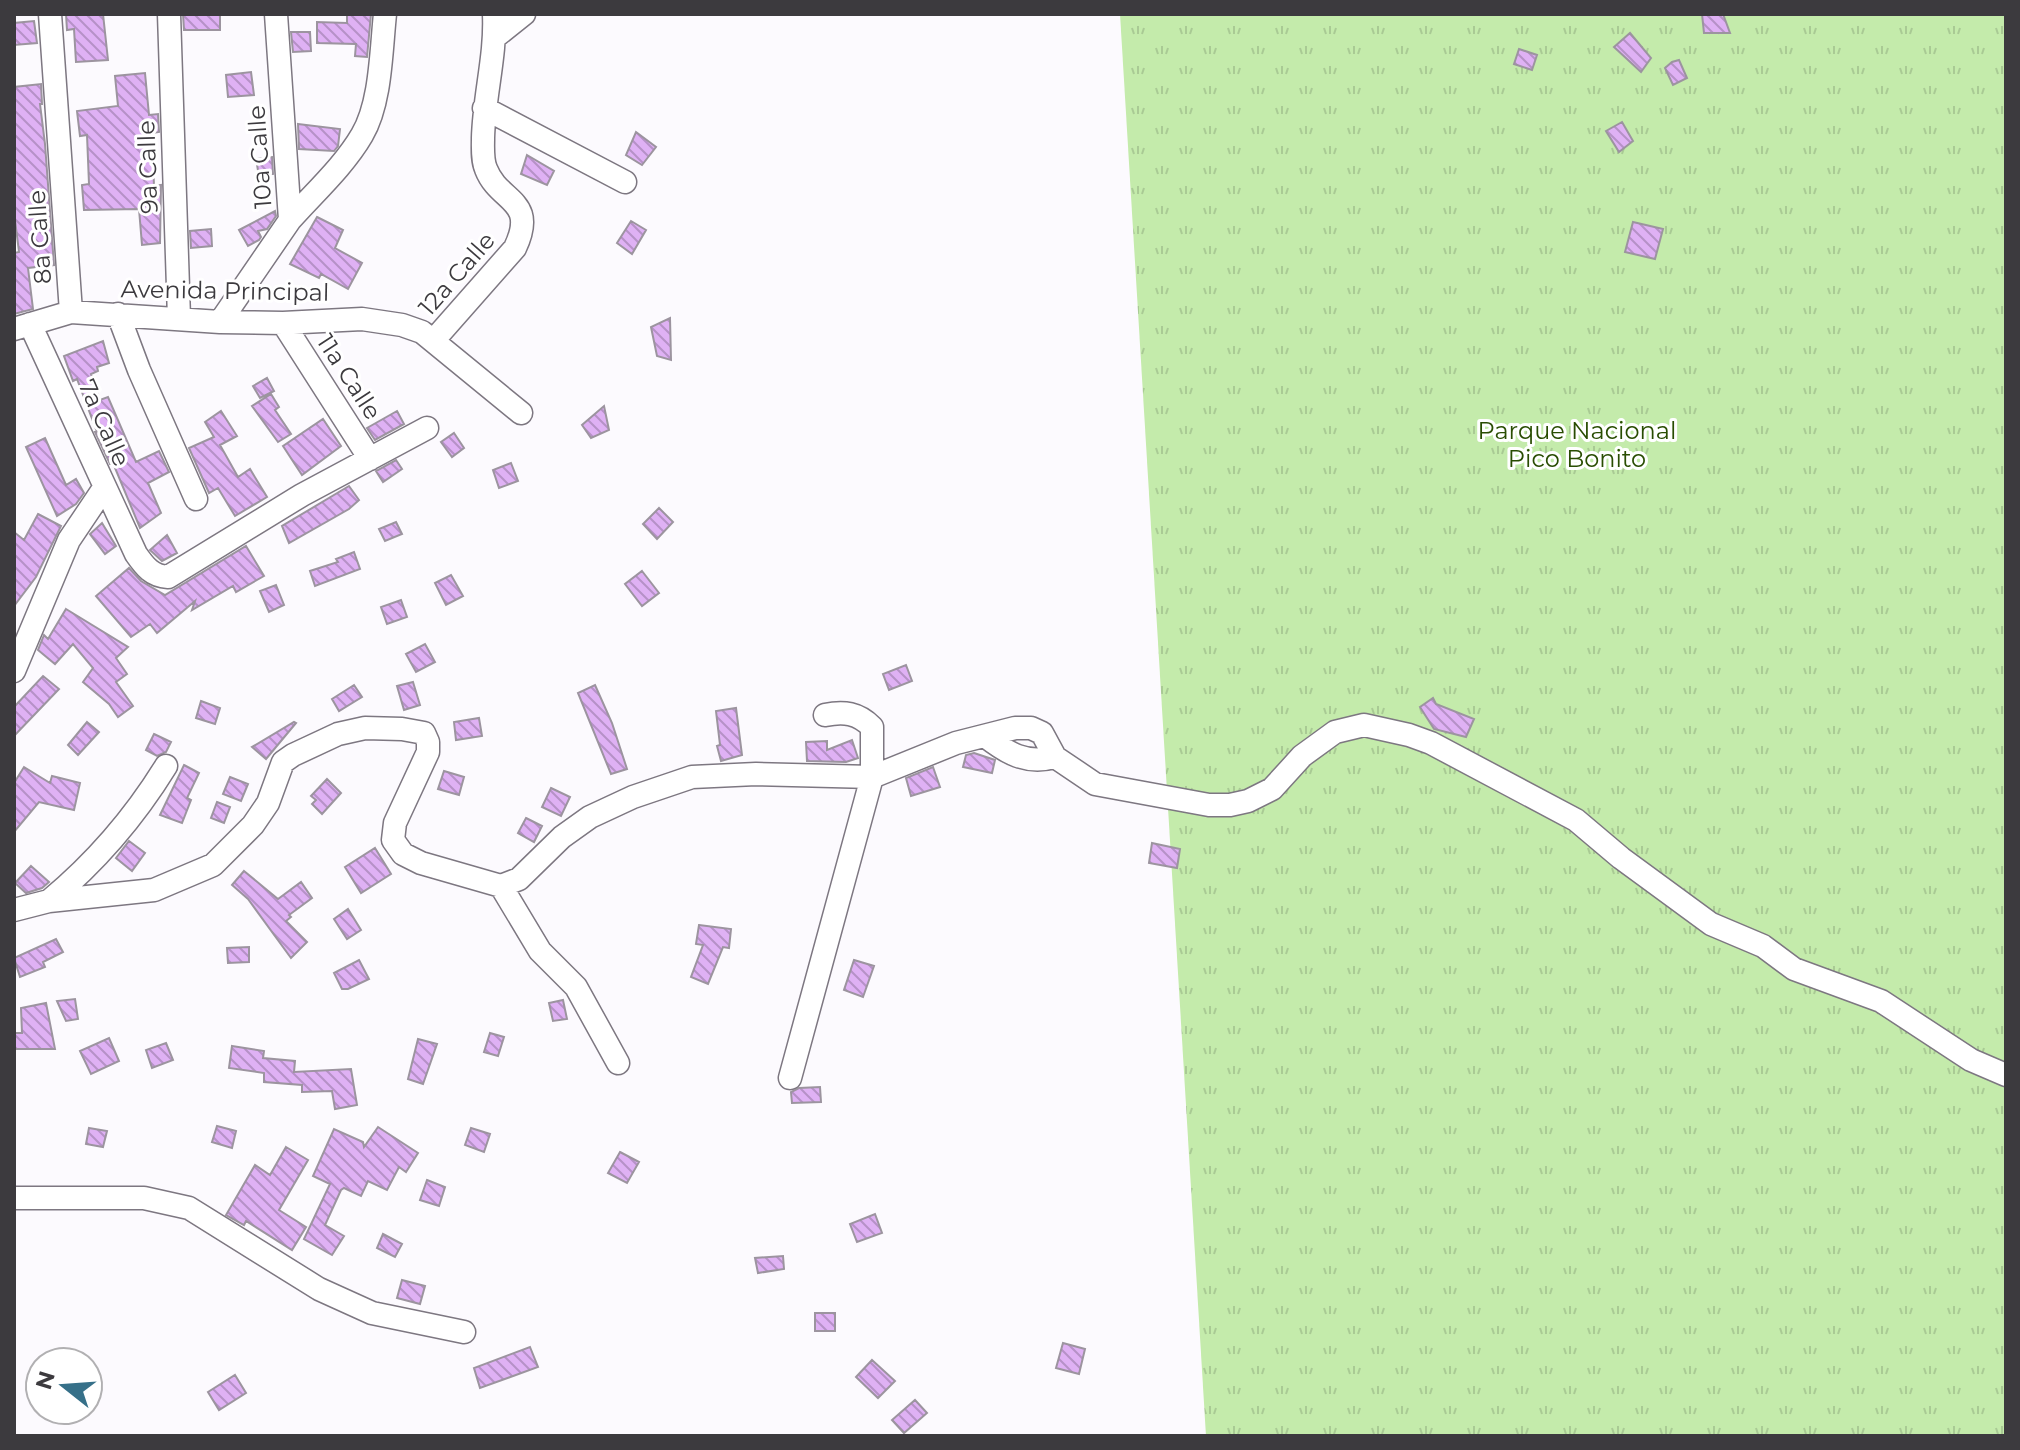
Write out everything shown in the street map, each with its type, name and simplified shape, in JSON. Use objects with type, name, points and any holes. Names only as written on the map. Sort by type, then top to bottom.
[{"type":"street","name":"8a Calle","points":[[50,14],[71,312]]},
{"type":"street","name":"9a Calle","points":[[169,14],[179,318]]},
{"type":"street","name":"10a Calle","points":[[220,322],[290,220],[276,14]]},
{"type":"street","points":[[290,220],[341,163],[363,133],[376,93],[385,14]]},
{"type":"street","points":[[494,25],[524,14]]},
{"type":"street","name":"12a Calle","points":[[433,341],[515,248],[521,235],[523,222],[519,210],[486,171],[483,156],[484,108],[494,25]]},
{"type":"street","points":[[484,108],[625,182]]},
{"type":"street","name":"Avenida Principal","points":[[22,327],[71,312],[220,322],[362,319],[402,325],[422,332],[521,413]]},
{"type":"street","points":[[118,314],[139,370],[196,499]]},
{"type":"street","name":"11a Calle","points":[[283,323],[370,459]]},
{"type":"street","name":"7a Calle","points":[[14,671],[69,540],[104,488],[22,327]]},
{"type":"street","points":[[104,488],[144,567],[158,576],[168,577],[302,495],[427,428]]},
{"type":"street","points":[[790,1078],[872,777],[872,727],[864,719],[841,712],[825,715]]},
{"type":"street","points":[[14,910],[49,901],[154,890],[213,865],[253,825],[268,803],[283,762],[338,734],[365,728],[424,733],[428,742],[428,752],[395,823],[393,840],[403,854],[421,863],[501,886],[519,879],[562,837],[590,817],[633,797],[692,777],[756,774],[872,777],[921,756],[985,736],[1015,728],[1031,728],[1042,733],[1055,757],[1095,784],[1209,805],[1230,805],[1248,801],[1272,789],[1302,756],[1335,732],[1364,725],[1431,743],[1576,820],[1621,858],[1711,924],[1763,946],[1794,969],[1881,1001],[1962,1054],[2006,1075]]},
{"type":"street","points":[[985,736],[1019,758],[1039,761],[1055,757]]},
{"type":"street","points":[[49,901],[103,853],[147,798],[166,766]]},
{"type":"street","points":[[501,886],[540,951],[576,987],[618,1063]]},
{"type":"street","points":[[14,1198],[144,1198],[189,1208],[319,1289],[372,1313],[464,1332]]},
{"type":"green space","name":"Parque Nacional Pico Bonito","points":[[1120,14],[2006,14],[2006,1436],[1206,1436]]},
{"type":"building","points":[[66,14],[103,14],[108,60],[76,62],[74,29],[67,30]]},
{"type":"building","points":[[183,14],[220,14],[220,30],[184,30]]},
{"type":"building","points":[[347,14],[371,14],[367,57],[355,56],[356,44],[317,43],[317,22],[347,23]]},
{"type":"building","points":[[1702,14],[1723,14],[1730,33],[1704,33]]},
{"type":"building","points":[[34,21],[37,43],[14,45],[14,23]]},
{"type":"building","points":[[291,32],[310,32],[311,51],[293,52]]},
{"type":"building","points":[[1630,33],[1651,58],[1641,72],[1614,47]]},
{"type":"building","points":[[1519,49],[1537,55],[1532,70],[1514,64]]},
{"type":"building","points":[[1679,60],[1687,78],[1673,85],[1665,68]]},
{"type":"building","points":[[251,72],[254,95],[228,97],[226,75]]},
{"type":"building","points":[[145,73],[149,115],[158,114],[159,132],[152,133],[154,186],[161,185],[160,243],[142,245],[139,209],[84,210],[82,185],[89,184],[87,135],[80,136],[77,111],[118,106],[115,76]]},
{"type":"building","points":[[41,84],[40,104],[54,265],[28,268],[33,309],[14,314],[14,253],[19,252],[14,212],[14,87]]},
{"type":"building","points":[[1622,122],[1633,141],[1619,152],[1606,131]]},
{"type":"building","points":[[298,124],[340,129],[338,146],[334,151],[299,149]]},
{"type":"building","points":[[636,132],[656,147],[642,165],[626,155]]},
{"type":"building","points":[[527,155],[554,171],[547,185],[521,174]]},
{"type":"building","points":[[272,157],[273,174],[259,176],[256,159]]},
{"type":"building","points":[[275,211],[276,216],[267,229],[258,231],[259,240],[248,246],[239,230]]},
{"type":"building","points":[[317,217],[343,230],[335,248],[362,263],[348,289],[321,274],[319,278],[290,264]]},
{"type":"building","points":[[631,221],[646,230],[632,254],[617,243]]},
{"type":"building","points":[[1633,222],[1663,229],[1655,259],[1625,252]]},
{"type":"building","points":[[211,229],[212,246],[191,248],[190,231]]},
{"type":"building","points":[[670,318],[671,360],[657,356],[651,327]]},
{"type":"building","points":[[103,341],[109,363],[97,367],[98,371],[91,374],[100,400],[108,397],[136,462],[159,451],[169,472],[148,483],[161,513],[140,528],[113,463],[110,464],[95,432],[77,379],[73,381],[64,356]]},
{"type":"building","points":[[267,378],[274,391],[260,398],[253,386]]},
{"type":"building","points":[[271,394],[279,407],[275,410],[291,434],[278,442],[252,406]]},
{"type":"building","points":[[604,406],[609,430],[591,438],[582,425]]},
{"type":"building","points":[[221,411],[237,436],[220,445],[238,477],[250,469],[267,497],[235,516],[218,488],[209,493],[189,448],[214,437],[205,422]]},
{"type":"building","points":[[397,411],[404,424],[375,440],[367,428]]},
{"type":"building","points":[[323,419],[341,446],[302,475],[283,446]]},
{"type":"building","points":[[454,433],[464,448],[452,457],[441,442]]},
{"type":"building","points":[[45,438],[66,485],[76,479],[84,493],[76,504],[57,516],[26,447]]},
{"type":"building","points":[[396,460],[402,469],[383,482],[376,471]]},
{"type":"building","points":[[511,463],[518,481],[499,488],[493,470]]},
{"type":"building","points":[[349,486],[359,500],[349,509],[289,543],[282,526]]},
{"type":"building","points":[[659,508],[673,522],[657,539],[643,524]]},
{"type":"building","points":[[38,514],[61,526],[36,577],[14,606],[14,532],[24,540]]},
{"type":"building","points":[[396,522],[402,534],[385,541],[379,529]]},
{"type":"building","points":[[102,523],[116,546],[105,554],[90,534]]},
{"type":"building","points":[[167,535],[177,553],[162,561],[150,550]]},
{"type":"building","points":[[246,546],[264,576],[236,592],[233,586],[192,610],[195,601],[157,633],[150,624],[131,637],[96,596],[129,568],[141,581],[165,595]]},
{"type":"building","points":[[354,552],[360,569],[315,586],[310,571],[338,562],[336,559]]},
{"type":"building","points":[[642,571],[659,593],[642,606],[625,584]]},
{"type":"building","points":[[451,575],[463,596],[446,605],[435,583]]},
{"type":"building","points":[[276,585],[284,605],[269,612],[260,591]]},
{"type":"building","points":[[401,600],[407,617],[387,624],[381,607]]},
{"type":"building","points":[[66,609],[128,647],[116,658],[127,674],[116,682],[133,706],[118,717],[109,704],[83,682],[93,668],[73,644],[55,664],[38,650],[44,635],[48,639]]},
{"type":"building","points":[[425,644],[435,662],[416,672],[406,654]]},
{"type":"building","points":[[906,665],[912,681],[889,690],[883,674]]},
{"type":"building","points":[[43,676],[59,689],[14,736],[14,707]]},
{"type":"building","points":[[413,682],[420,705],[404,710],[397,686]]},
{"type":"building","points":[[354,685],[362,697],[339,711],[332,699]]},
{"type":"building","points":[[595,685],[627,769],[611,774],[578,693]]},
{"type":"building","points":[[1433,698],[1436,704],[1474,719],[1466,737],[1434,729],[1420,707]]},
{"type":"building","points":[[201,701],[220,708],[215,724],[196,718]]},
{"type":"building","points":[[736,708],[742,755],[721,761],[717,746],[720,745],[716,711]]},
{"type":"building","points":[[479,718],[482,736],[456,740],[454,722]]},
{"type":"building","points":[[87,722],[99,732],[78,755],[68,745]]},
{"type":"building","points":[[294,722],[266,759],[252,747]]},
{"type":"building","points":[[154,734],[171,742],[166,752],[157,756],[146,750]]},
{"type":"building","points":[[852,740],[858,758],[846,762],[807,761],[806,742],[827,741],[827,750]]},
{"type":"building","points":[[974,753],[995,760],[992,773],[963,767],[966,755]]},
{"type":"building","points":[[184,765],[199,773],[187,798],[191,800],[182,823],[160,815]]},
{"type":"building","points":[[24,767],[50,783],[52,776],[80,783],[74,810],[39,802],[14,832],[14,783]]},
{"type":"building","points":[[933,767],[940,787],[911,796],[906,778]]},
{"type":"building","points":[[444,771],[464,777],[459,795],[438,789]]},
{"type":"building","points":[[230,777],[248,784],[241,801],[223,794]]},
{"type":"building","points":[[327,779],[341,793],[322,814],[312,804],[316,800],[311,796]]},
{"type":"building","points":[[551,788],[570,797],[561,816],[542,807]]},
{"type":"building","points":[[217,802],[230,807],[224,823],[211,818]]},
{"type":"building","points":[[526,818],[542,826],[534,842],[518,833]]},
{"type":"building","points":[[129,841],[145,853],[132,871],[116,858]]},
{"type":"building","points":[[1152,843],[1180,849],[1177,868],[1149,863]]},
{"type":"building","points":[[375,848],[391,874],[361,893],[345,867]]},
{"type":"building","points":[[31,866],[49,882],[26,893],[15,883]]},
{"type":"building","points":[[244,871],[278,899],[301,882],[312,898],[289,915],[291,917],[286,921],[307,942],[291,958],[248,899],[232,885]]},
{"type":"building","points":[[348,909],[361,930],[347,939],[334,919]]},
{"type":"building","points":[[699,925],[731,929],[729,948],[723,947],[708,984],[691,977],[703,945],[696,944]]},
{"type":"building","points":[[56,939],[63,952],[43,962],[45,967],[20,977],[14,958]]},
{"type":"building","points":[[249,947],[249,962],[228,963],[227,948]]},
{"type":"building","points":[[359,960],[369,979],[342,989],[334,973]]},
{"type":"building","points":[[854,960],[874,966],[863,997],[844,990]]},
{"type":"building","points":[[75,999],[78,1019],[66,1021],[57,1001]]},
{"type":"building","points":[[563,1000],[567,1019],[553,1021],[549,1003]]},
{"type":"building","points":[[46,1003],[55,1049],[14,1049],[14,1033],[22,1033],[21,1008]]},
{"type":"building","points":[[490,1033],[504,1037],[498,1056],[484,1052]]},
{"type":"building","points":[[109,1038],[119,1061],[91,1074],[80,1051]]},
{"type":"building","points":[[418,1039],[437,1044],[423,1084],[408,1079]]},
{"type":"building","points":[[166,1043],[173,1060],[152,1068],[146,1050]]},
{"type":"building","points":[[232,1046],[264,1051],[263,1058],[295,1061],[294,1072],[351,1069],[357,1105],[335,1109],[332,1091],[302,1092],[302,1085],[264,1082],[264,1073],[229,1068]]},
{"type":"building","points":[[820,1087],[821,1102],[792,1103],[791,1092],[799,1088]]},
{"type":"building","points":[[217,1126],[236,1131],[232,1148],[212,1142]]},
{"type":"building","points":[[378,1127],[418,1153],[406,1172],[399,1167],[387,1190],[368,1181],[361,1196],[344,1188],[341,1190],[325,1225],[344,1236],[332,1255],[304,1239],[330,1184],[313,1176],[334,1129],[363,1142],[364,1147]]},
{"type":"building","points":[[89,1128],[107,1131],[103,1147],[86,1144]]},
{"type":"building","points":[[471,1128],[490,1134],[484,1152],[465,1145]]},
{"type":"building","points":[[286,1147],[308,1160],[279,1210],[306,1227],[292,1250],[246,1221],[244,1225],[226,1215],[255,1165],[270,1175]]},
{"type":"building","points":[[620,1152],[639,1162],[627,1183],[608,1173]]},
{"type":"building","points":[[427,1180],[445,1187],[439,1206],[420,1200]]},
{"type":"building","points":[[875,1214],[882,1233],[857,1242],[850,1224]]},
{"type":"building","points":[[383,1234],[402,1244],[395,1257],[377,1248]]},
{"type":"building","points":[[783,1256],[784,1269],[758,1273],[755,1258]]},
{"type":"building","points":[[402,1280],[425,1286],[420,1304],[397,1298]]},
{"type":"building","points":[[815,1313],[835,1313],[835,1331],[815,1331]]},
{"type":"building","points":[[1063,1343],[1085,1349],[1079,1374],[1056,1368]]},
{"type":"building","points":[[530,1347],[538,1367],[480,1388],[474,1368]]},
{"type":"building","points":[[872,1360],[895,1381],[878,1398],[856,1377]]},
{"type":"building","points":[[235,1375],[246,1393],[219,1410],[208,1392]]},
{"type":"building","points":[[915,1400],[927,1413],[904,1433],[892,1420]]}]
